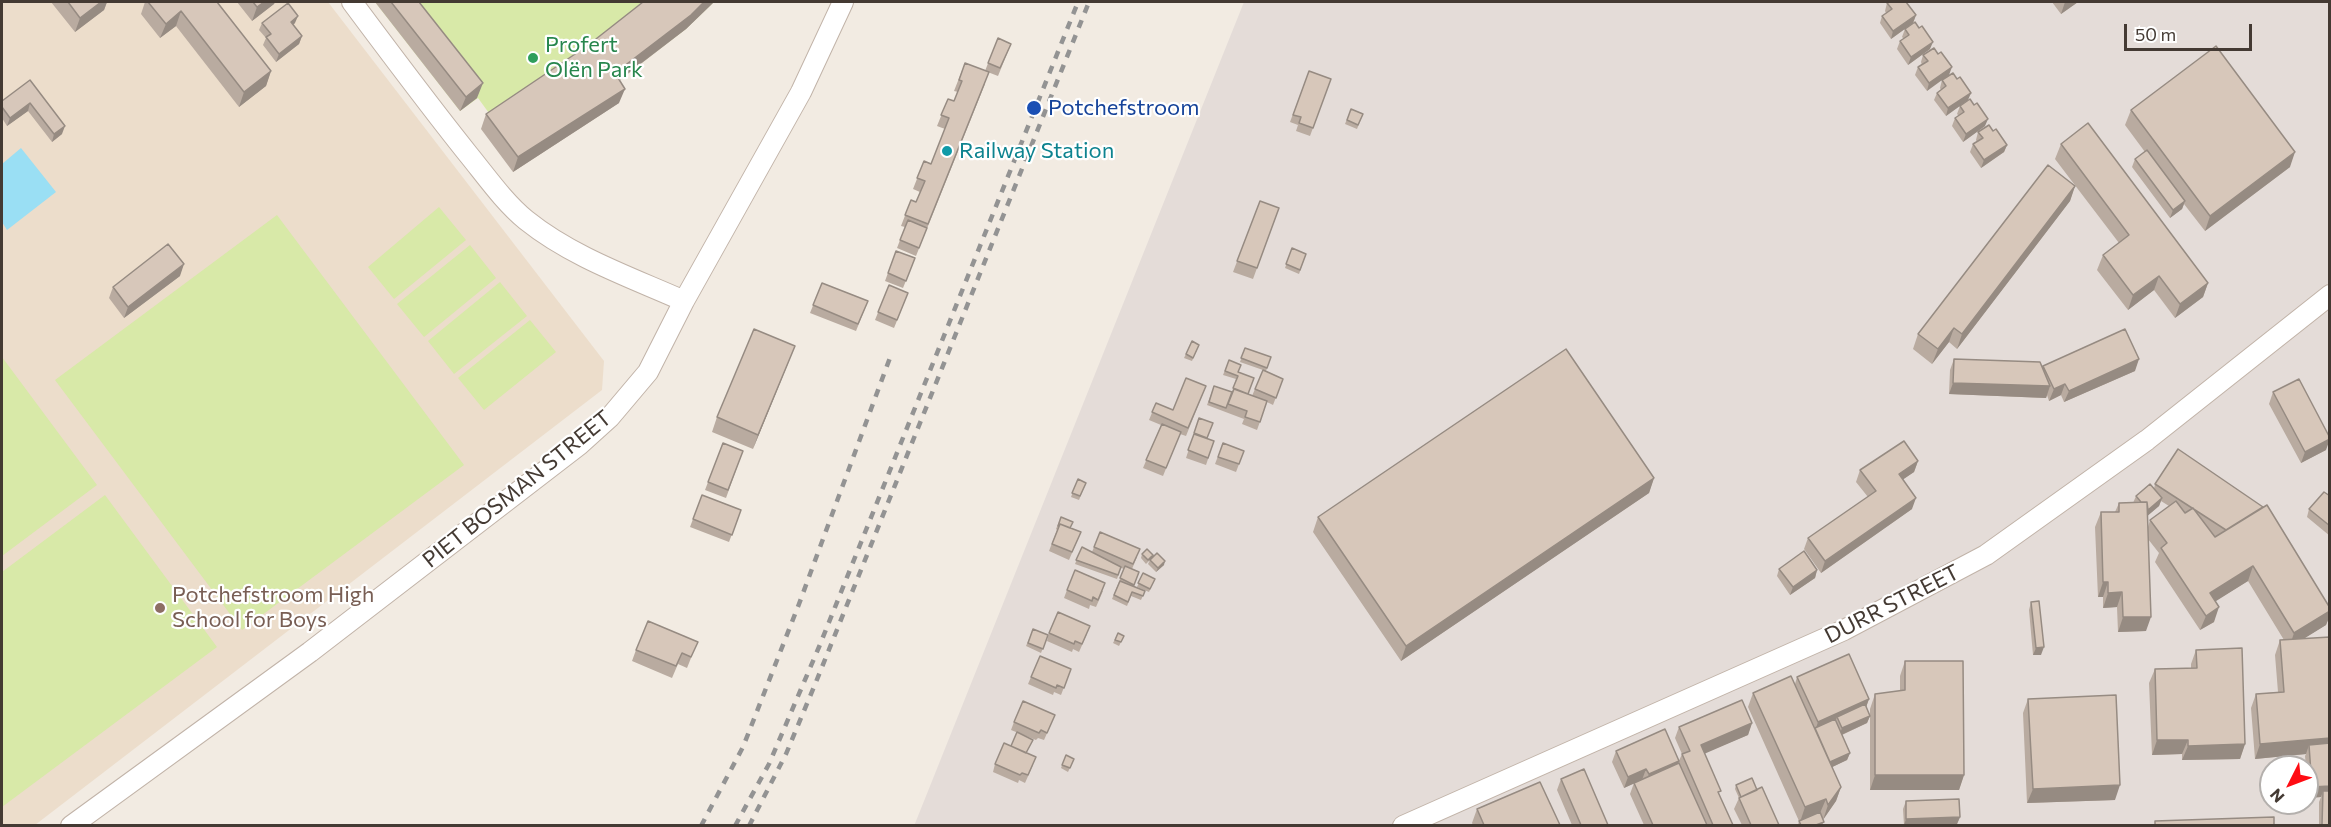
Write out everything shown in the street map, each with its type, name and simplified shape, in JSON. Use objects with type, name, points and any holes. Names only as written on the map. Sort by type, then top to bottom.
[{"type":"street","points":[[352,2],[455,138],[524,219],[550,237],[593,261],[684,301]]},
{"type":"street","name":"PIET BOSMAN STREET","points":[[71,825],[310,652],[579,445],[610,417],[642,380],[657,357],[684,301],[801,92],[843,2]]},
{"type":"street","name":"DURR STREET","points":[[1403,825],[1844,630],[1986,555],[2138,446],[2330,295]]},
{"type":"shaded area","name":"Potchefstroom High School for Boys","points":[[2,2],[328,2],[604,361],[602,390],[35,825],[2,826]]},
{"type":"shaded area","points":[[1244,2],[2329,2],[2329,825],[914,826]]},
{"type":"green space","name":"Profert Olën Park","points":[[375,2],[714,2],[686,29],[610,87],[494,120],[478,98],[460,111]]},
{"type":"green space","points":[[439,207],[466,240],[394,299],[368,267]]},
{"type":"green space","points":[[277,215],[464,465],[242,630],[55,380]]},
{"type":"green space","points":[[470,245],[496,278],[424,337],[397,304]]},
{"type":"green space","points":[[500,282],[527,316],[454,374],[428,341]]},
{"type":"green space","points":[[530,320],[556,352],[484,410],[458,378]]},
{"type":"green space","points":[[2,357],[97,485],[2,556]]},
{"type":"green space","points":[[105,495],[217,647],[2,807],[2,572]]},
{"type":"water","points":[[21,148],[56,192],[7,230],[2,222],[2,164]]},
{"type":"building","points":[[68,2],[101,2],[80,18]]},
{"type":"building","points":[[148,2],[217,2],[271,71],[244,92],[181,11],[166,24]]},
{"type":"building","points":[[253,2],[264,2],[257,7]]},
{"type":"building","points":[[391,2],[419,2],[483,83],[466,97]]},
{"type":"building","points":[[643,2],[704,2],[691,15],[615,73],[625,89],[518,157],[486,114],[587,46]]},
{"type":"building","points":[[1906,2],[1916,15],[1893,31],[1882,16],[1892,9],[1887,3]]},
{"type":"building","points":[[288,3],[298,16],[291,22],[302,36],[279,54],[266,37],[271,34],[262,23]]},
{"type":"building","points":[[1915,22],[1919,28],[1922,26],[1933,42],[1911,57],[1900,41],[1909,35],[1905,29]]},
{"type":"building","points":[[998,38],[1011,44],[1000,68],[988,63]]},
{"type":"building","points":[[2216,46],[2295,152],[2210,216],[2131,110]]},
{"type":"building","points":[[1934,48],[1938,54],[1941,52],[1952,67],[1929,83],[1918,67],[1928,61],[1923,55]]},
{"type":"building","name":"Railway Station","points":[[965,63],[989,72],[928,224],[905,215],[911,200],[916,202],[925,181],[917,178],[924,161],[931,164],[949,118],[941,115],[948,99],[954,101],[962,81],[959,80]]},
{"type":"building","points":[[1309,71],[1331,79],[1313,128],[1299,123],[1301,117],[1293,115]]},
{"type":"building","points":[[1953,73],[1957,79],[1960,77],[1971,93],[1948,108],[1937,93],[1946,86],[1942,80]]},
{"type":"building","points":[[30,80],[65,126],[54,134],[30,103],[10,118],[2,107],[2,101]]},
{"type":"building","points":[[1970,99],[1974,105],[1977,103],[1988,119],[1966,134],[1955,118],[1964,112],[1960,106]]},
{"type":"building","points":[[1351,109],[1363,114],[1358,125],[1347,120]]},
{"type":"building","points":[[2088,123],[2208,283],[2180,304],[2159,276],[2133,295],[2103,255],[2129,235],[2061,144]]},
{"type":"building","points":[[1989,125],[1993,131],[1996,129],[2007,145],[1984,160],[1973,144],[1983,138],[1978,132]]},
{"type":"building","points":[[2147,150],[2185,201],[2173,210],[2135,159]]},
{"type":"building","points":[[2048,165],[2075,186],[1962,334],[1954,328],[1938,349],[1918,334]]},
{"type":"building","points":[[1260,201],[1279,208],[1257,268],[1237,261]]},
{"type":"building","points":[[908,220],[927,228],[919,248],[900,240]]},
{"type":"building","points":[[168,244],[184,264],[128,307],[113,287]]},
{"type":"building","points":[[1292,248],[1306,254],[1300,270],[1286,264]]},
{"type":"building","points":[[896,251],[915,258],[906,281],[888,273]]},
{"type":"building","points":[[822,283],[868,301],[858,324],[813,305]]},
{"type":"building","points":[[889,285],[908,293],[897,320],[878,312]]},
{"type":"building","points":[[754,329],[795,346],[758,435],[717,417]]},
{"type":"building","points":[[2125,329],[2139,359],[2069,391],[2065,384],[2054,389],[2043,366]]},
{"type":"building","points":[[1192,341],[1199,345],[1193,358],[1186,354]]},
{"type":"building","points":[[1245,348],[1271,357],[1267,368],[1241,358]]},
{"type":"building","points":[[1566,349],[1654,478],[1406,646],[1318,517]]},
{"type":"building","points":[[1954,359],[2040,362],[2050,386],[1953,383]]},
{"type":"building","points":[[1229,360],[1241,365],[1238,372],[1254,378],[1248,394],[1233,388],[1238,376],[1225,371]]},
{"type":"building","points":[[1263,370],[1283,379],[1276,398],[1255,389]]},
{"type":"building","points":[[1186,378],[1206,386],[1188,428],[1152,412],[1156,403],[1173,410]]},
{"type":"building","points":[[2299,379],[2330,438],[2305,452],[2273,392]]},
{"type":"building","points":[[1214,386],[1232,392],[1226,408],[1209,402]]},
{"type":"building","points":[[1234,389],[1267,401],[1260,422],[1245,417],[1247,411],[1228,404]]},
{"type":"building","points":[[1199,418],[1213,423],[1207,438],[1194,433]]},
{"type":"building","points":[[1162,424],[1181,432],[1166,468],[1146,460]]},
{"type":"building","points":[[1194,434],[1214,441],[1208,458],[1188,450]]},
{"type":"building","points":[[1904,441],[1918,461],[1899,474],[1916,498],[1825,561],[1808,538],[1876,491],[1860,470]]},
{"type":"building","points":[[723,443],[743,451],[728,490],[708,482]]},
{"type":"building","points":[[1223,443],[1244,451],[1239,464],[1218,457]]},
{"type":"building","points":[[2178,449],[2263,507],[2226,530],[2155,484]]},
{"type":"building","points":[[1078,479],[1086,483],[1080,496],[1072,493]]},
{"type":"building","points":[[2150,484],[2162,498],[2148,510],[2147,502],[2141,502],[2136,496]]},
{"type":"building","points":[[2324,492],[2330,496],[2330,526],[2309,509]]},
{"type":"building","points":[[702,495],[741,510],[732,535],[693,519]]},
{"type":"building","points":[[2176,501],[2185,513],[2193,508],[2215,537],[2267,505],[2330,611],[2294,633],[2253,566],[2210,593],[2219,607],[2206,616],[2161,548],[2167,543],[2150,520]]},
{"type":"building","points":[[2147,502],[2151,617],[2123,617],[2122,592],[2108,593],[2108,582],[2103,582],[2101,512],[2119,512],[2119,503]]},
{"type":"building","points":[[1061,517],[1073,522],[1070,528],[1060,524],[1058,526]]},
{"type":"building","points":[[1060,524],[1081,532],[1072,552],[1052,544]]},
{"type":"building","points":[[1100,532],[1140,549],[1133,564],[1094,547]]},
{"type":"building","points":[[1082,547],[1121,567],[1118,575],[1076,560]]},
{"type":"building","points":[[1147,549],[1153,555],[1148,560],[1142,554]]},
{"type":"building","points":[[1804,551],[1817,570],[1793,587],[1779,569]]},
{"type":"building","points":[[1157,553],[1165,561],[1158,568],[1150,560]]},
{"type":"building","points":[[1125,566],[1139,572],[1134,585],[1120,578]]},
{"type":"building","points":[[1075,570],[1105,583],[1098,600],[1093,597],[1092,601],[1067,590]]},
{"type":"building","points":[[1143,573],[1155,579],[1150,589],[1138,583]]},
{"type":"building","points":[[1120,581],[1145,591],[1143,596],[1132,592],[1128,602],[1114,595]]},
{"type":"building","points":[[2039,601],[2044,647],[2036,648],[2031,602]]},
{"type":"building","points":[[1058,612],[1090,626],[1082,644],[1075,641],[1074,644],[1049,633]]},
{"type":"building","points":[[648,621],[698,642],[691,657],[682,653],[676,666],[636,650]]},
{"type":"building","points":[[1033,629],[1048,635],[1043,649],[1028,643]]},
{"type":"building","points":[[1118,633],[1124,636],[1121,642],[1115,640]]},
{"type":"building","points":[[2330,637],[2330,738],[2260,744],[2256,694],[2284,692],[2280,640]]},
{"type":"building","points":[[2242,648],[2245,744],[2188,746],[2188,740],[2157,740],[2155,669],[2197,668],[2196,650]]},
{"type":"building","points":[[1849,654],[1869,699],[1818,722],[1797,677]]},
{"type":"building","points":[[1040,656],[1071,669],[1064,688],[1057,685],[1056,688],[1031,677]]},
{"type":"building","points":[[1905,661],[1963,661],[1964,775],[1875,775],[1875,694],[1905,690]]},
{"type":"building","points":[[1791,676],[1841,787],[1828,805],[1826,799],[1805,807],[1753,693]]},
{"type":"building","points":[[2116,695],[2120,785],[2033,789],[2028,699]]},
{"type":"building","points":[[1742,700],[1752,723],[1701,745],[1733,825],[1713,825],[1682,754],[1690,751],[1679,727]]},
{"type":"building","points":[[1023,701],[1055,715],[1047,733],[1041,730],[1039,733],[1014,722]]},
{"type":"building","points":[[1865,704],[1870,716],[1842,728],[1837,717]]},
{"type":"building","points":[[1835,719],[1850,753],[1830,762],[1815,728]]},
{"type":"building","points":[[1665,729],[1679,761],[1649,774],[1646,769],[1628,777],[1616,751]]},
{"type":"building","points":[[1017,732],[1033,740],[1026,753],[1011,746]]},
{"type":"building","points":[[1004,743],[1036,757],[1028,775],[1022,773],[1020,775],[995,764]]},
{"type":"building","points":[[2330,743],[2330,786],[2319,787],[2319,755],[2310,755],[2309,745]]},
{"type":"building","points":[[1066,755],[1074,759],[1070,768],[1062,765]]},
{"type":"building","points":[[1679,763],[1707,825],[1653,825],[1634,783]]},
{"type":"building","points":[[1584,769],[1608,825],[1581,825],[1561,779]]},
{"type":"building","points":[[1752,778],[1757,790],[1741,797],[1736,785]]},
{"type":"building","points":[[1540,782],[1560,825],[1484,825],[1477,809]]},
{"type":"building","points":[[1762,787],[1779,825],[1751,825],[1739,798]]},
{"type":"building","points":[[2323,791],[2330,791],[2330,825],[2322,825]]},
{"type":"building","points":[[1959,799],[1960,817],[1906,819],[1906,801]]},
{"type":"building","points":[[1820,812],[1824,822],[1816,825],[1801,825],[1799,821]]},
{"type":"building","points":[[2274,817],[2274,825],[2155,825],[2155,821]]},
{"type":"railway","points":[[735,826],[769,764],[819,647],[1078,2]]},
{"type":"railway","points":[[749,826],[786,754],[816,682],[1089,2]]},
{"type":"railway","points":[[701,826],[743,747],[799,604],[891,355]]},
{"type":"place","name":"Profert Olën Park","points":[[533,58]]},
{"type":"place","name":"Potchefstroom","points":[[1034,108]]},
{"type":"place","name":"Railway Station","points":[[947,151]]},
{"type":"place","name":"Potchefstroom High School for Boys","points":[[160,608]]}]
